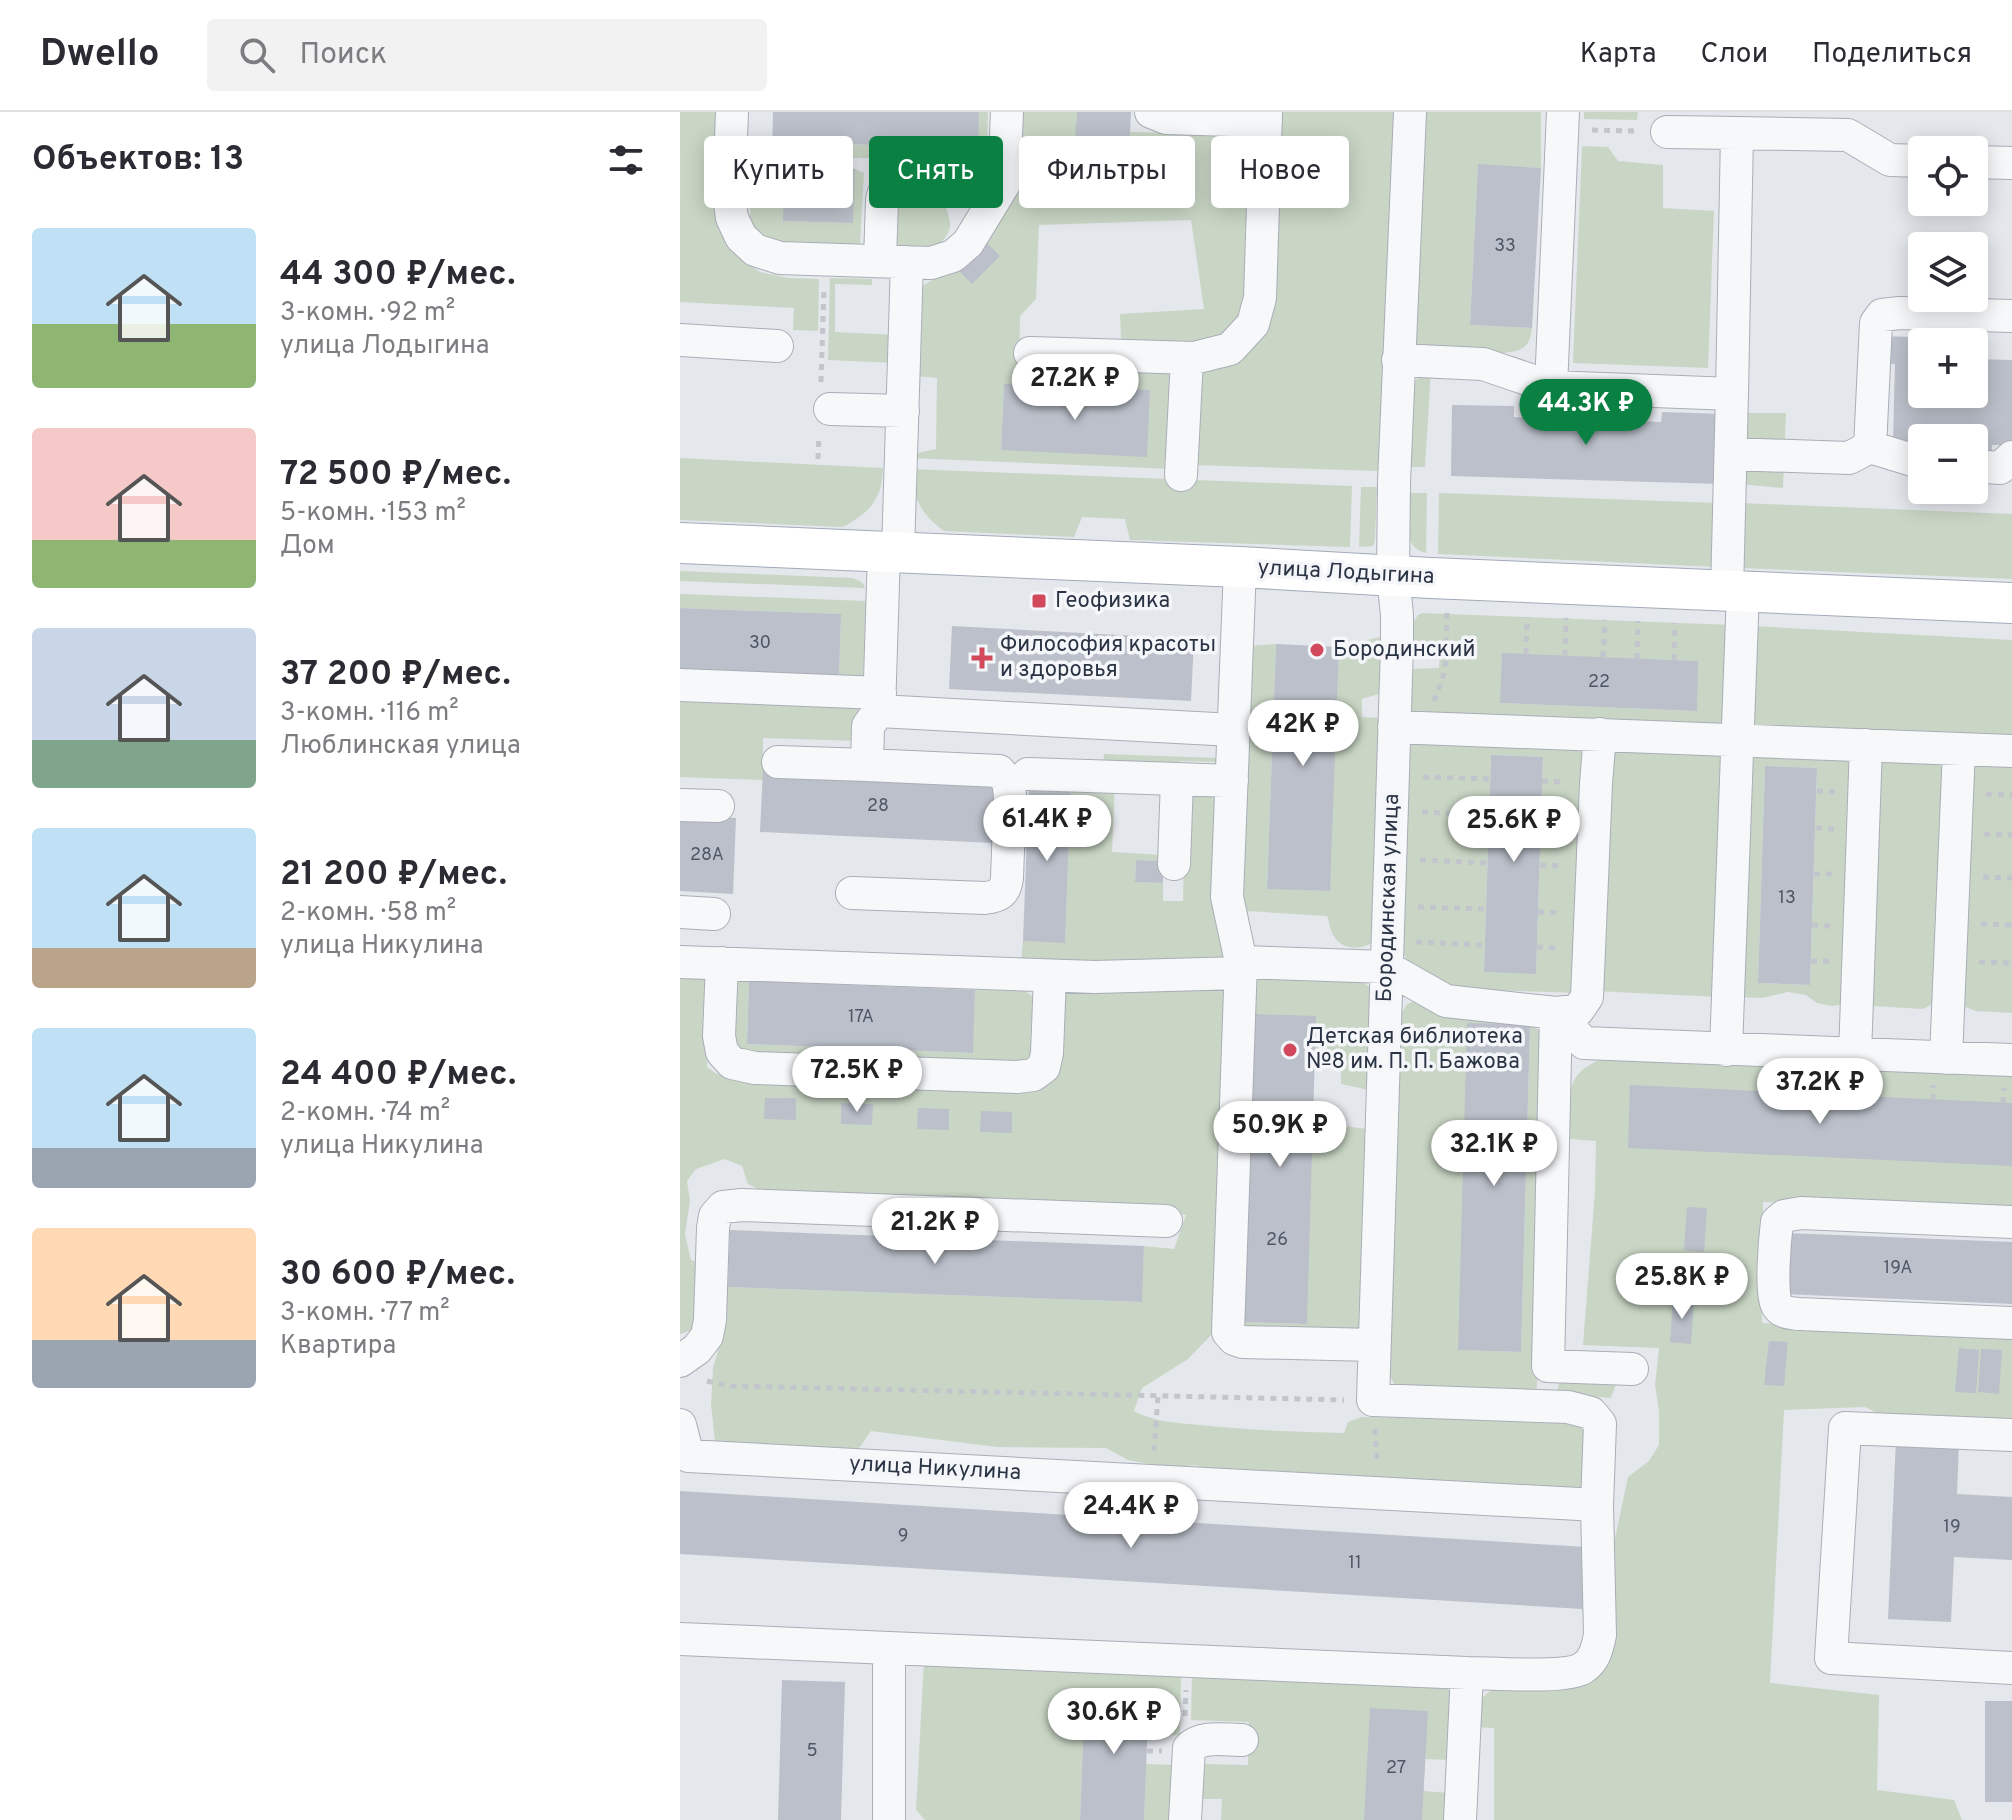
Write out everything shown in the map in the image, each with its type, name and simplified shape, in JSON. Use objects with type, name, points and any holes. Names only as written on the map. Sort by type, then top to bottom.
[{"type":"main road","name":"улица Лодыгина","points":[[680,543],[2012,603]]},
{"type":"street","points":[[732,112],[729,195],[732,218],[741,237],[755,250],[780,258],[931,263],[953,256],[968,243],[1004,184],[1007,112]]},
{"type":"street","points":[[1030,353],[1194,358],[1230,349],[1253,324],[1260,298],[1266,116],[1166,118],[1151,112]]},
{"type":"street","name":"Бородинская улица","points":[[1373,1400],[1386,967],[1409,727],[1393,576],[1398,360],[1410,112]]},
{"type":"street","points":[[1551,387],[1562,121]]},
{"type":"street","points":[[1667,132],[1848,135],[1890,160],[1908,161]]},
{"type":"street","points":[[1726,1050],[1737,740],[1731,454],[1737,133]]},
{"type":"street","points":[[1988,162],[2012,163]]},
{"type":"street","points":[[867,765],[868,726],[879,702],[903,411],[894,262],[882,200],[884,191],[890,183],[905,181],[1004,184]]},
{"type":"street","points":[[1870,447],[1874,333],[1882,315],[2012,316]]},
{"type":"street","points":[[680,340],[777,346]]},
{"type":"street","points":[[1181,475],[1187,358]]},
{"type":"street","points":[[1398,360],[1483,364],[1551,387],[1732,394]]},
{"type":"street","points":[[823,412],[903,411]]},
{"type":"street","points":[[1731,454],[1849,458],[1870,447],[1908,459]]},
{"type":"street","points":[[1988,467],[2000,468],[2012,457]]},
{"type":"street","points":[[1240,567],[1227,897],[1241,967],[1228,1332],[1234,1339],[1243,1342],[1374,1345]]},
{"type":"street","points":[[680,685],[1233,730]]},
{"type":"street","points":[[1409,727],[2012,751]]},
{"type":"street","points":[[680,962],[1095,977],[1241,967],[1386,967],[1446,1001],[1556,1013],[1578,1010],[1587,997],[1600,734]]},
{"type":"street","points":[[1855,1055],[1866,745]]},
{"type":"street","points":[[1946,1058],[1959,749]]},
{"type":"street","points":[[778,762],[999,771],[1008,781],[1007,878],[1005,889],[999,896],[852,893]]},
{"type":"street","points":[[1028,774],[1232,781]]},
{"type":"street","points":[[1174,864],[1177,779]]},
{"type":"street","points":[[680,805],[718,806]]},
{"type":"street","points":[[680,912],[714,914]]},
{"type":"street","points":[[722,963],[719,1036],[722,1052],[732,1063],[755,1068],[1017,1077],[1033,1075],[1044,1067],[1047,1053],[1050,976]]},
{"type":"street","points":[[1556,1013],[1584,1043],[2012,1060]]},
{"type":"street","points":[[1546,1406],[1556,1013]]},
{"type":"street","points":[[692,1371],[697,1349],[707,1336],[713,1228],[715,1216],[723,1207],[742,1205],[1166,1221]]},
{"type":"street","points":[[2012,1222],[1801,1213],[1784,1216],[1777,1222],[1773,1292],[1776,1304],[1783,1312],[2012,1323]]},
{"type":"street","points":[[1548,1366],[1632,1369]]},
{"type":"street","points":[[680,1639],[1467,1673],[1558,1674],[1581,1670],[1595,1656],[1600,1635],[1597,1505],[1600,1424],[1591,1413],[1568,1407],[1373,1400]]},
{"type":"street","name":"улица Никулина","points":[[680,1425],[688,1456],[1597,1505]]},
{"type":"street","points":[[2012,1435],[1845,1428],[1831,1658],[2012,1668]]},
{"type":"street","points":[[889,1648],[889,1820]]},
{"type":"street","points":[[1460,1820],[1467,1673]]},
{"type":"street","points":[[1185,1820],[1189,1748],[1195,1741],[1242,1740]]},
{"type":"path","points":[[1562,121],[1667,132]]},
{"type":"path","points":[[818,459],[823,412],[825,259]]},
{"type":"path","points":[[1409,727],[1445,671],[1448,608]]},
{"type":"path","points":[[1526,654],[1528,612]]},
{"type":"path","points":[[1565,656],[1566,613]]},
{"type":"path","points":[[1603,657],[1605,615]]},
{"type":"path","points":[[1637,659],[1638,616]]},
{"type":"path","points":[[1674,660],[1675,618]]},
{"type":"path","points":[[1422,777],[1490,779]]},
{"type":"path","points":[[1421,812],[1489,815]]},
{"type":"path","points":[[1419,860],[1487,863]]},
{"type":"path","points":[[1417,907],[1485,909]]},
{"type":"path","points":[[1415,942],[1484,945]]},
{"type":"path","points":[[692,1371],[729,1386],[1373,1400],[1378,1492]]},
{"type":"path","points":[[1151,1480],[1158,1396]]},
{"type":"path","points":[[1187,1661],[1185,1721],[1195,1741]]},
{"type":"green space","points":[[680,112],[722,112],[723,136],[704,136],[704,208],[725,208],[726,238],[740,258],[760,272],[789,278],[819,279],[818,331],[793,330],[794,308],[680,302]]},
{"type":"green space","points":[[979,112],[988,112],[987,136],[978,136]]},
{"type":"green space","points":[[1022,112],[1077,112],[1076,136],[1019,136],[1019,208],[1195,208],[1195,136],[1130,136],[1130,132],[1250,135],[1211,136],[1211,208],[1249,208],[1249,256],[1242,320],[1225,335],[1184,343],[1121,339],[1120,314],[1204,309],[1191,220],[1039,225],[1036,299],[1020,316],[1019,384],[1004,385],[1001,449],[1146,456],[1150,391],[1137,390],[1138,364],[1178,365],[1173,469],[910,458],[913,454],[936,449],[937,378],[915,376],[918,289],[954,266],[980,208],[1003,208],[1003,155]]},
{"type":"green space","points":[[1278,112],[1395,112],[1378,471],[1194,465],[1199,368],[1241,353],[1263,208],[1349,208],[1349,136],[1274,136]]},
{"type":"green space","points":[[1424,112],[1541,112],[1541,168],[1478,165],[1470,325],[1532,328],[1529,340],[1521,349],[1489,354],[1416,347],[1412,336]]},
{"type":"green space","points":[[1584,112],[1638,112],[1637,120],[1584,119]]},
{"type":"green space","points":[[853,144],[869,145],[869,158],[853,158]]},
{"type":"green space","points":[[1582,146],[1608,147],[1618,161],[1663,165],[1663,208],[1714,211],[1708,368],[1573,363]]},
{"type":"green space","points":[[855,169],[864,173],[860,246],[772,245],[750,226],[751,208],[784,208],[784,221],[852,223]]},
{"type":"green space","points":[[894,208],[946,208],[949,216],[950,227],[944,239],[940,244],[922,251],[908,251],[898,245],[893,230]]},
{"type":"green space","points":[[830,278],[872,279],[872,285],[835,284],[835,332],[897,335],[896,363],[828,360]]},
{"type":"green space","points":[[1431,370],[1425,467],[1409,467],[1412,389],[1418,378]]},
{"type":"green space","points":[[1740,413],[1786,413],[1783,488],[1739,484]]},
{"type":"green space","points":[[680,458],[883,468],[880,489],[873,504],[843,527],[680,520]]},
{"type":"green space","points":[[910,469],[1352,486],[1350,547],[1130,540],[1125,519],[1082,517],[1074,537],[944,531],[930,519],[920,504]]},
{"type":"green space","points":[[1361,487],[1377,487],[1373,546],[1359,547]]},
{"type":"green space","points":[[1407,493],[1427,493],[1426,553],[1418,550],[1409,537]]},
{"type":"green space","points":[[1439,493],[1718,503],[1717,567],[1438,554]]},
{"type":"green space","points":[[1741,503],[2012,514],[2012,579],[1740,568]]},
{"type":"green space","points":[[680,571],[852,578],[862,582],[865,588],[680,581]]},
{"type":"green space","points":[[680,594],[866,601],[863,678],[839,677],[841,614],[680,608]]},
{"type":"green space","points":[[1418,615],[1731,625],[1726,732],[1409,719],[1411,669],[1439,668],[1440,644],[1412,641],[1412,624]],"holes":[[[1502,654],[1698,661],[1696,711],[1501,703]]]},
{"type":"green space","points":[[1751,626],[2012,640],[2012,744],[1746,732]]},
{"type":"green space","points":[[1384,636],[1382,693],[1362,699],[1362,717],[1381,718],[1373,942],[1352,948],[1337,940],[1327,916],[1246,911],[1239,899],[1248,646],[1276,644],[1267,888],[1329,891],[1339,647]]},
{"type":"green space","points":[[680,696],[859,708],[860,741],[763,738],[763,780],[680,777]]},
{"type":"green space","points":[[1408,736],[1723,755],[1719,997],[1453,989],[1408,963],[1402,950]],"holes":[[[1491,755],[1543,757],[1536,973],[1484,972]]]},
{"type":"green space","points":[[1746,751],[1859,752],[1847,1004],[1832,1006],[1817,1003],[1806,995],[1788,992],[1762,998],[1734,997]],"holes":[[[1765,766],[1817,768],[1810,985],[1758,983]]]},
{"type":"green space","points":[[1874,753],[1949,760],[1940,1000],[1923,1009],[1873,1006],[1865,1001]]},
{"type":"green space","points":[[1104,754],[1219,758],[1218,762],[1180,761],[1172,773],[1103,770]]},
{"type":"green space","points":[[2012,761],[2012,1013],[1976,1011],[1960,1005],[1973,765]]},
{"type":"green space","points":[[1115,784],[1112,852],[1163,855],[1163,861],[1136,860],[1135,882],[1163,883],[1163,901],[1183,901],[1185,803],[1192,794],[1214,795],[1218,800],[1228,963],[1021,962],[1023,941],[1065,942],[1071,785]]},
{"type":"green space","points":[[680,968],[711,977],[707,1067],[717,1074],[1032,1081],[1061,1001],[1068,992],[1081,988],[1227,985],[1213,1333],[1188,1359],[1142,1388],[1134,1411],[1174,1423],[1326,1433],[1344,1433],[1348,1422],[1362,1417],[1572,1422],[1583,1429],[1585,1493],[1229,1474],[1195,1465],[1168,1468],[1128,1460],[1106,1448],[997,1447],[871,1431],[860,1447],[842,1453],[715,1442],[711,1404],[713,1368],[720,1344],[728,1287],[1141,1302],[1144,1246],[1174,1249],[1186,1215],[1104,1207],[758,1189],[748,1184],[742,1166],[725,1159],[696,1169],[687,1181],[690,1201],[685,1234],[691,1260],[703,1264],[702,1312],[692,1330],[680,1334]]},
{"type":"green space","points":[[1250,975],[1361,981],[1372,989],[1369,1090],[1341,1084],[1341,1053],[1314,1051],[1252,1014]]},
{"type":"green space","points":[[735,981],[749,981],[747,1044],[972,1053],[975,990],[1025,991],[1035,998],[1038,1047],[1029,1061],[1012,1065],[750,1055],[737,1048],[733,1037]]},
{"type":"green space","points":[[1413,1002],[1530,1025],[1548,1035],[1536,1397],[1396,1387],[1390,1376],[1401,1014],[1407,1004]],"holes":[[[1530,1025],[1521,1352],[1458,1350]]]},
{"type":"green space","points":[[1608,1057],[2012,1074],[2012,1211],[1763,1202],[1762,1323],[2012,1333],[2012,1428],[1889,1419],[1865,1407],[1784,1410],[1770,1683],[1879,1695],[1877,1790],[1954,1800],[1962,1820],[1494,1820],[1494,1728],[1472,1727],[1476,1703],[1491,1690],[1512,1685],[1574,1683],[1589,1635],[1582,1609],[1586,1547],[1614,1543],[1628,1477],[1649,1461],[1659,1445],[1655,1385],[1659,1348],[1583,1345],[1596,1141],[1570,1139],[1570,1099],[1575,1078],[1582,1070]]},
{"type":"green space","points":[[1337,1125],[1367,1129],[1360,1331],[1249,1332],[1243,1322],[1306,1324],[1312,1141],[1336,1141]]},
{"type":"green space","points":[[1559,1381],[1616,1384],[1611,1398],[1557,1394]]},
{"type":"green space","points":[[924,1661],[1181,1676],[1180,1735],[1147,1736],[1149,1693],[1085,1690],[1080,1820],[925,1820],[916,1810]]},
{"type":"green space","points":[[1192,1672],[1438,1685],[1449,1690],[1452,1699],[1450,1760],[1425,1759],[1423,1791],[1448,1793],[1447,1820],[1221,1820],[1222,1799],[1197,1799],[1203,1764],[1248,1765],[1249,1722],[1191,1720]]},
{"type":"green space","points":[[1146,1764],[1174,1765],[1175,1820],[1144,1820]]},
{"type":"building","points":[[773,112],[979,112],[978,136],[869,136],[869,145],[853,144],[853,136],[772,136]]},
{"type":"building","points":[[1077,112],[1131,112],[1130,136],[1075,136]]},
{"type":"building","points":[[1478,164],[1541,168],[1532,328],[1470,325]]},
{"type":"building","points":[[855,169],[853,223],[783,221],[784,208],[853,208]]},
{"type":"building","points":[[982,238],[1000,256],[972,284],[954,266]]},
{"type":"building","points":[[1879,336],[1908,337],[1908,408],[1988,408],[1988,359],[2012,360],[2012,445],[1992,445],[1992,457],[1988,457],[1988,424],[1908,424],[1908,443],[1893,442],[1895,364],[1879,363]]},
{"type":"building","points":[[1004,384],[1042,385],[1042,394],[1113,397],[1114,389],[1150,390],[1147,457],[1001,450]]},
{"type":"building","points":[[1452,405],[1514,406],[1514,417],[1661,422],[1662,412],[1723,414],[1721,484],[1451,476]]},
{"type":"building","points":[[680,608],[841,614],[839,677],[680,671]]},
{"type":"building","points":[[952,626],[1194,639],[1191,701],[949,689]]},
{"type":"building","points":[[1276,644],[1339,647],[1330,891],[1267,889]]},
{"type":"building","points":[[1502,653],[1698,661],[1697,711],[1500,703]]},
{"type":"building","points":[[1491,755],[1543,757],[1536,974],[1484,972]]},
{"type":"building","points":[[1765,766],[1817,768],[1810,985],[1758,983]]},
{"type":"building","points":[[763,769],[996,780],[993,843],[760,832]]},
{"type":"building","points":[[1029,783],[1071,785],[1065,943],[1023,941]]},
{"type":"building","points":[[680,815],[736,818],[733,894],[680,891]]},
{"type":"building","points":[[1136,860],[1163,861],[1163,883],[1135,882]]},
{"type":"building","points":[[749,981],[975,990],[973,1053],[747,1044]]},
{"type":"building","points":[[1252,1014],[1316,1016],[1307,1324],[1243,1322]]},
{"type":"building","points":[[1467,1023],[1530,1025],[1521,1352],[1458,1350]]},
{"type":"building","points":[[1630,1085],[2012,1103],[2012,1166],[1628,1148]]},
{"type":"building","points":[[765,1098],[796,1098],[796,1120],[764,1119]]},
{"type":"building","points":[[841,1103],[873,1104],[872,1125],[841,1124]]},
{"type":"building","points":[[918,1108],[949,1109],[949,1130],[917,1129]]},
{"type":"building","points":[[981,1111],[1012,1112],[1012,1133],[980,1132]]},
{"type":"building","points":[[1687,1207],[1707,1208],[1704,1252],[1684,1250]]},
{"type":"building","points":[[730,1230],[1144,1246],[1142,1302],[728,1287]]},
{"type":"building","points":[[1786,1233],[2012,1242],[2012,1304],[1784,1294]]},
{"type":"building","points":[[1673,1299],[1694,1300],[1691,1344],[1670,1342]]},
{"type":"building","points":[[1769,1341],[1788,1342],[1784,1386],[1764,1385]]},
{"type":"building","points":[[1959,1348],[1979,1350],[1976,1393],[1955,1392]]},
{"type":"building","points":[[1981,1349],[2002,1350],[1999,1394],[1978,1392]]},
{"type":"building","points":[[1896,1439],[1959,1442],[1957,1494],[2012,1497],[2012,1560],[1954,1557],[1951,1622],[1888,1619]]},
{"type":"building","points":[[680,1491],[1586,1547],[1582,1609],[680,1554]]},
{"type":"building","points":[[782,1680],[845,1682],[841,1820],[778,1820]]},
{"type":"building","points":[[1085,1690],[1149,1693],[1144,1820],[1080,1820]]},
{"type":"building","points":[[1985,1701],[2012,1701],[2012,1802],[1985,1802]]},
{"type":"building","points":[[1370,1708],[1428,1711],[1422,1820],[1364,1820]]},
{"type":"place","name":"Геофизика","points":[[1039,601]]},
{"type":"place","name":"Бородинский","points":[[1317,650]]},
{"type":"place","name":"Философия красоты и здоровья","points":[[982,658]]},
{"type":"place","name":"Детская библиотека №8 им. П. П. Бажова","points":[[1290,1050]]}]
